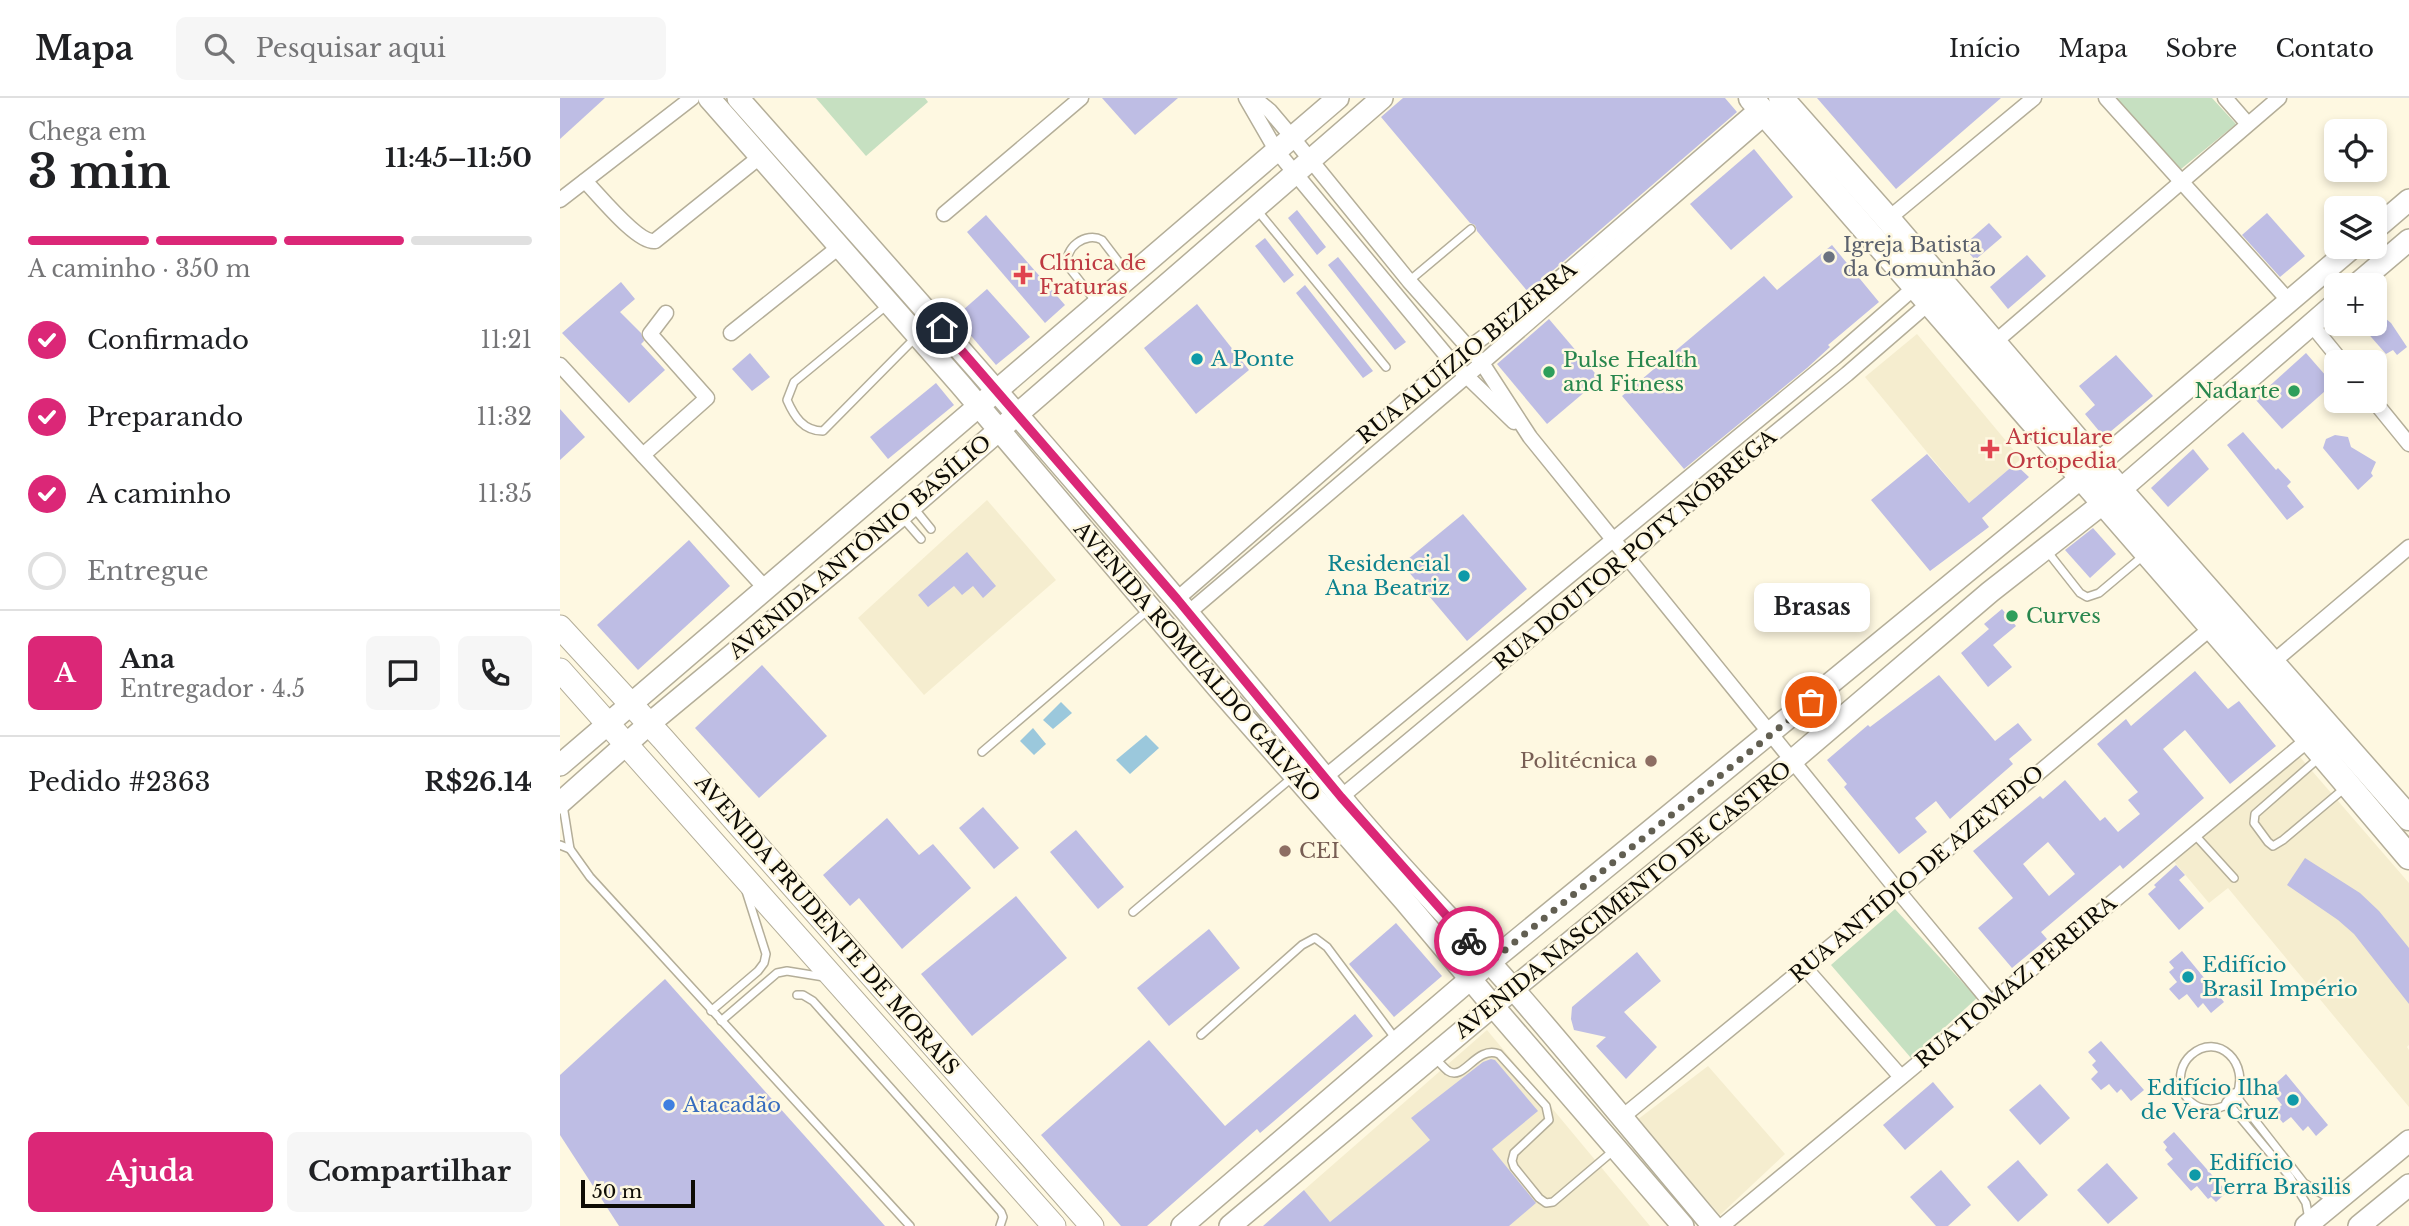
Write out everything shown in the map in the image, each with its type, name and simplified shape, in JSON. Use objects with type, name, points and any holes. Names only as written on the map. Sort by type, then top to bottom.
[{"type":"highway","points":[[1764,105],[1888,219],[1995,342],[2090,471]]},
{"type":"highway","points":[[1764,105],[1922,295],[2111,496],[2273,662],[2409,818]]},
{"type":"highway","points":[[2111,496],[2146,553],[2409,857]]},
{"type":"main road","name":"AVENIDA ROMUALDO GALVÃO","points":[[709,98],[918,336],[1683,1226]]},
{"type":"main road","name":"AVENIDA ANTÔNIO BASÍLIO","points":[[560,765],[1338,98]]},
{"type":"main road","name":"AVENIDA ANTÔNIO BASÍLIO","points":[[561,802],[649,724],[906,511],[1381,98]]},
{"type":"main road","name":"AVENIDA ROMUALDO GALVÃO","points":[[747,101],[1183,606],[1341,797],[1513,989],[1713,1226]]},
{"type":"main road","points":[[2387,219],[2409,200]]},
{"type":"main road","points":[[2370,273],[2409,240]]},
{"type":"main road","name":"AVENIDA NASCIMENTO DE CASTRO","points":[[1182,1226],[1489,963],[2090,471],[2339,259]]},
{"type":"main road","points":[[1097,306],[1137,310]]},
{"type":"main road","name":"AVENIDA NASCIMENTO DE CASTRO","points":[[1230,1226],[1433,1055],[1793,760],[1990,592],[2111,496],[2324,313]]},
{"type":"main road","points":[[1950,586],[1990,592]]},
{"type":"main road","name":"AVENIDA PRUDENTE DE MORAIS","points":[[560,627],[631,703],[1092,1226]]},
{"type":"main road","name":"AVENIDA PRUDENTE DE MORAIS","points":[[560,670],[1054,1226]]},
{"type":"main road","points":[[1328,1143],[1363,1072]]},
{"type":"main road","points":[[2308,1225],[2409,1141]]},
{"type":"main road","points":[[1214,1200],[1286,1178]]},
{"type":"main road","points":[[2359,1226],[2409,1185]]},
{"type":"street","points":[[560,200],[692,98]]},
{"type":"street","points":[[944,214],[1081,98]]},
{"type":"street","points":[[1246,98],[1302,165],[1416,320],[1465,377],[1531,438]]},
{"type":"street","points":[[1254,98],[1270,111],[1284,143],[1302,165],[1482,363],[1531,438],[1991,1003]]},
{"type":"street","points":[[1888,219],[2034,98]]},
{"type":"street","points":[[2106,98],[2289,301]]},
{"type":"street","points":[[2225,98],[2247,123]]},
{"type":"street","points":[[1995,342],[2279,98]]},
{"type":"street","name":"RUA ALUÍZIO BEZERRA","points":[[1183,606],[1482,363],[1563,284],[1713,154],[1764,105]]},
{"type":"street","points":[[584,181],[638,235],[650,242],[655,241],[761,156]]},
{"type":"street","points":[[731,333],[839,247]]},
{"type":"street","name":"RUA ALUÍZIO BEZERRA","points":[[1183,606],[1451,361],[1534,300],[1563,284]]},
{"type":"street","name":"RUA DOUTOR POTY NÓBREGA","points":[[1325,777],[1835,357],[1922,295]]},
{"type":"street","name":"RUA DOUTOR POTY NÓBREGA","points":[[1341,797],[1847,374],[1922,295]]},
{"type":"street","points":[[1416,320],[1432,307]]},
{"type":"street","points":[[643,455],[707,398],[650,334],[666,313]]},
{"type":"street","points":[[2311,324],[2333,350]]},
{"type":"street","points":[[1835,357],[1847,374]]},
{"type":"street","points":[[560,365],[766,589]]},
{"type":"street","points":[[2384,413],[2409,444]]},
{"type":"street","points":[[1692,474],[1704,491]]},
{"type":"street","points":[[2273,662],[2409,547]]},
{"type":"street","name":"RUA ANTÍDIO DE AZEVEDO","points":[[1621,1118],[1898,891],[2211,628]]},
{"type":"street","name":"RUA TOMAZ PEREIRA","points":[[1723,1226],[2194,834],[2316,747]]},
{"type":"street","points":[[1805,968],[1901,1077]]},
{"type":"lane","points":[[1254,207],[1386,367]]},
{"type":"lane","points":[[1409,281],[1471,229]]},
{"type":"lane","points":[[1097,306],[1068,266],[1067,255],[1071,250],[1085,238],[1097,237],[1130,277]]},
{"type":"lane","points":[[889,303],[794,382],[787,400],[795,419],[817,431],[823,431],[918,336]]},
{"type":"lane","points":[[906,511],[931,529]]},
{"type":"lane","points":[[906,511],[921,538]]},
{"type":"lane","points":[[2045,549],[2080,593],[2087,597],[2099,593],[2146,553]]},
{"type":"lane","points":[[982,752],[1152,607]]},
{"type":"lane","points":[[2316,747],[2255,814],[2254,823],[2268,842],[2273,846],[2284,840],[2348,785]]},
{"type":"lane","points":[[1133,912],[1295,776]]},
{"type":"lane","points":[[561,802],[570,849],[590,877],[910,1226]]},
{"type":"lane","points":[[2194,834],[2234,878]]},
{"type":"lane","points":[[560,845],[570,849]]},
{"type":"lane","points":[[711,1011],[758,971],[766,954],[739,870]]},
{"type":"lane","points":[[1201,1035],[1302,945],[1315,938],[1326,947],[1398,1042]]},
{"type":"lane","points":[[720,1021],[777,973],[787,971],[835,978]]},
{"type":"lane","points":[[797,995],[803,995],[813,1001],[1001,1212],[1003,1217],[1000,1226]]},
{"type":"lane","points":[[2215,1048],[2231,1055],[2242,1079],[2232,1100],[2216,1109],[2208,1109],[2199,1107],[2185,1096],[2180,1080],[2184,1062],[2197,1051],[2215,1048]]},
{"type":"lane","points":[[1433,1055],[1448,1071],[1454,1073],[1461,1072],[1483,1054],[1499,1054],[1546,1106],[1549,1120],[1514,1153],[1512,1161],[1539,1198],[1546,1203],[1553,1202],[1616,1149]]},
{"type":"lane","points":[[2232,1100],[2304,1183],[2335,1201]]},
{"type":"lane","points":[[2232,1100],[2290,1177],[2306,1203],[2308,1225]]},
{"type":"shaded area","points":[[1917,334],[2021,459],[1969,503],[1865,377]]},
{"type":"shaded area","points":[[987,500],[1056,580],[924,695],[858,618]]},
{"type":"shaded area","points":[[2293,756],[2300,757],[2409,883],[2409,1107],[2228,888],[2209,903],[2171,858]]},
{"type":"shaded area","points":[[1487,1030],[1650,1226],[1333,1226],[1304,1190]]},
{"type":"shaded area","points":[[1708,1066],[1785,1154],[1720,1215],[1637,1120]]},
{"type":"green space","points":[[816,98],[925,98],[928,102],[866,156]]},
{"type":"green space","points":[[2115,98],[2212,98],[2236,124],[2181,169]]},
{"type":"green space","points":[[1895,909],[1977,998],[1911,1058],[1831,965]]},
{"type":"water","points":[[1061,702],[1072,713],[1053,729],[1043,720]]},
{"type":"water","points":[[1033,728],[1046,744],[1034,755],[1020,741]]},
{"type":"water","points":[[1146,735],[1159,748],[1130,774],[1116,760]]},
{"type":"building","points":[[560,98],[605,98],[560,139]]},
{"type":"building","points":[[1102,98],[1178,98],[1135,135]]},
{"type":"building","points":[[1403,98],[1725,98],[1737,112],[1528,292],[1477,231],[1475,225],[1470,223],[1381,117]]},
{"type":"building","points":[[1817,98],[2001,98],[1896,189]]},
{"type":"building","points":[[1754,149],[1793,197],[1731,250],[1690,204]]},
{"type":"building","points":[[1297,210],[1326,247],[1317,255],[1288,218]]},
{"type":"building","points":[[2267,213],[2305,256],[2280,277],[2242,235]]},
{"type":"building","points":[[986,215],[1065,305],[1045,323],[967,232]]},
{"type":"building","points":[[1989,223],[2002,237],[1975,260],[1963,246]]},
{"type":"building","points":[[1265,238],[1294,275],[1284,283],[1255,246]]},
{"type":"building","points":[[1832,245],[1879,302],[1828,345],[1830,347],[1807,368],[1684,469],[1622,396],[1764,276],[1777,290]]},
{"type":"building","points":[[2027,255],[2046,276],[2008,309],[1990,287]]},
{"type":"building","points":[[1338,257],[1406,342],[1395,350],[1328,265]]},
{"type":"building","points":[[621,282],[635,299],[620,312],[641,333],[644,341],[641,344],[665,370],[629,403],[562,333]]},
{"type":"building","points":[[1305,285],[1373,371],[1363,378],[1296,293]]},
{"type":"building","points":[[987,289],[1030,337],[996,365],[955,317]]},
{"type":"building","name":"A Ponte","points":[[1197,304],[1249,370],[1196,414],[1144,348]]},
{"type":"building","name":"Pulse Health and Fitness","points":[[1549,319],[1600,379],[1547,424],[1497,364]]},
{"type":"building","points":[[2387,320],[2407,347],[2397,355],[2393,350],[2387,353],[2387,350],[2382,350],[2370,336],[2387,336]]},
{"type":"building","points":[[750,353],[770,377],[752,391],[732,369]]},
{"type":"building","name":"Nadarte","points":[[2306,353],[2324,374],[2324,392],[2282,429],[2255,399]]},
{"type":"building","points":[[2116,355],[2153,396],[2104,437],[2085,414],[2095,405],[2079,386]]},
{"type":"building","points":[[936,383],[954,405],[888,459],[870,437]]},
{"type":"building","points":[[560,409],[585,437],[560,460]]},
{"type":"building","points":[[2243,432],[2276,470],[2278,468],[2291,482],[2287,486],[2304,507],[2287,520],[2227,445]]},
{"type":"building","points":[[2335,435],[2348,437],[2351,447],[2376,462],[2371,473],[2373,476],[2358,490],[2323,448],[2326,439]]},
{"type":"building","points":[[2193,449],[2209,469],[2168,507],[2151,488]]},
{"type":"building","points":[[1927,454],[1969,503],[2015,464],[2029,477],[1982,518],[1989,527],[1930,571],[1871,500]]},
{"type":"building","name":"Residencial Ana Beatriz","points":[[1463,514],[1527,589],[1467,641],[1402,564]]},
{"type":"building","points":[[2093,528],[2116,554],[2090,578],[2065,550]]},
{"type":"building","points":[[689,540],[730,586],[638,670],[597,625]]},
{"type":"building","points":[[967,552],[996,586],[983,598],[973,586],[962,595],[954,586],[928,607],[918,595]]},
{"type":"building","points":[[2002,609],[2016,626],[1993,645],[2012,667],[1988,687],[1961,653],[1989,629],[1984,624]]},
{"type":"building","points":[[762,665],[827,736],[759,798],[695,728]]},
{"type":"building","points":[[2195,671],[2228,709],[2239,701],[2276,746],[2230,784],[2185,730],[2163,749],[2204,798],[2123,869],[2120,865],[2041,932],[2047,939],[2012,968],[1978,928],[2013,898],[1973,851],[2040,796],[2043,799],[2065,780],[2100,821],[2105,817],[2118,832],[2140,814],[2128,800],[2138,792],[2097,744],[2126,719],[2131,726]],"holes":[[[2048,842],[2075,874],[2049,896],[2023,864]]]},
{"type":"building","points":[[1939,675],[1995,741],[2018,723],[2032,740],[2009,759],[2013,764],[1950,819],[1936,801],[1915,818],[1927,832],[1899,854],[1844,787],[1847,784],[1827,760],[1868,725],[1870,727]]},
{"type":"building","points":[[983,807],[1019,848],[994,869],[959,828]]},
{"type":"building","points":[[887,818],[919,855],[933,844],[971,888],[902,949],[859,898],[850,906],[823,875]]},
{"type":"building","points":[[1076,830],[1124,887],[1098,909],[1050,852]]},
{"type":"building","points":[[2305,858],[2360,893],[2379,911],[2409,948],[2409,1004],[2354,934],[2287,885]]},
{"type":"building","points":[[2176,865],[2185,875],[2179,880],[2204,908],[2179,930],[2148,894]]},
{"type":"building","points":[[1016,896],[1067,958],[972,1036],[921,974]]},
{"type":"building","points":[[1396,923],[1442,976],[1394,1017],[1349,964]]},
{"type":"building","points":[[1209,929],[1240,968],[1169,1026],[1137,988]]},
{"type":"building","name":"Edifício Brasil Império","points":[[2182,951],[2224,1002],[2211,1013],[2203,1003],[2198,1008],[2187,994],[2179,1000],[2169,989],[2177,982],[2169,972],[2174,968],[2169,962]]},
{"type":"building","points":[[1637,952],[1661,981],[1624,1012],[1657,1047],[1626,1079],[1596,1046],[1606,1037],[1574,1030],[1572,1007]]},
{"type":"building","name":"Atacadão","points":[[665,979],[885,1226],[619,1226],[560,1135],[560,1075]]},
{"type":"building","points":[[1355,1014],[1373,1036],[1260,1133],[1257,1129],[1147,1226],[1121,1226],[1041,1135],[1149,1040],[1225,1126]]},
{"type":"building","points":[[2101,1041],[2144,1090],[2131,1101],[2121,1089],[2117,1093],[2109,1084],[2101,1090],[2091,1079],[2098,1072],[2092,1065],[2096,1061],[2088,1052]]},
{"type":"building","points":[[1495,1060],[1538,1111],[1492,1149],[1536,1203],[1509,1226],[1263,1226],[1304,1190],[1330,1222],[1430,1140],[1411,1118],[1483,1062]]},
{"type":"building","name":"Edifício Ilha de Vera Cruz","points":[[2286,1074],[2328,1125],[2316,1136],[2308,1126],[2303,1131],[2291,1117],[2283,1123],[2274,1112],[2282,1105],[2274,1095],[2279,1091],[2274,1085]]},
{"type":"building","points":[[1933,1082],[1954,1107],[1905,1150],[1883,1125]]},
{"type":"building","points":[[2040,1084],[2070,1118],[2040,1145],[2009,1110]]},
{"type":"building","name":"Edifício Terra Brasilis","points":[[2174,1132],[2227,1192],[2216,1202],[2211,1197],[2208,1199],[2197,1186],[2191,1191],[2167,1164],[2173,1159],[2165,1150],[2167,1147],[2163,1142]]},
{"type":"building","points":[[2018,1160],[2048,1195],[2018,1222],[1987,1187]]},
{"type":"building","points":[[2107,1163],[2138,1198],[2108,1224],[2077,1190]]},
{"type":"building","points":[[1941,1170],[1971,1205],[1948,1226],[1936,1226],[1910,1197]]},
{"type":"way so far","points":[[1469,941],[1489,963],[1811,702]]},
{"type":"place","name":"Igreja Batista da Comunhão","points":[[1829,257]]},
{"type":"place","name":"Clínica de Fraturas","points":[[1023,275]]},
{"type":"place","name":"A Ponte","points":[[1197,359]]},
{"type":"place","name":"Pulse Health and Fitness","points":[[1549,372]]},
{"type":"place","name":"Nadarte","points":[[2294,391]]},
{"type":"place","name":"Articulare Ortopedia","points":[[1990,449]]},
{"type":"place","name":"Residencial Ana Beatriz","points":[[1464,576]]},
{"type":"place","name":"Curves","points":[[2012,616]]},
{"type":"place","name":"Brasas","points":[[1811,702]]},
{"type":"place","name":"Politécnica","points":[[1651,761]]},
{"type":"place","name":"CEI","points":[[1285,851]]},
{"type":"place","name":"Edifício Brasil Império","points":[[2188,977]]},
{"type":"place","name":"Edifício Ilha de Vera Cruz","points":[[2293,1100]]},
{"type":"place","name":"Atacadão","points":[[669,1105]]},
{"type":"place","name":"Edifício Terra Brasilis","points":[[2195,1175]]},
{"type":"route","points":[[942,328],[1177,599],[1341,797],[1469,941]]}]
